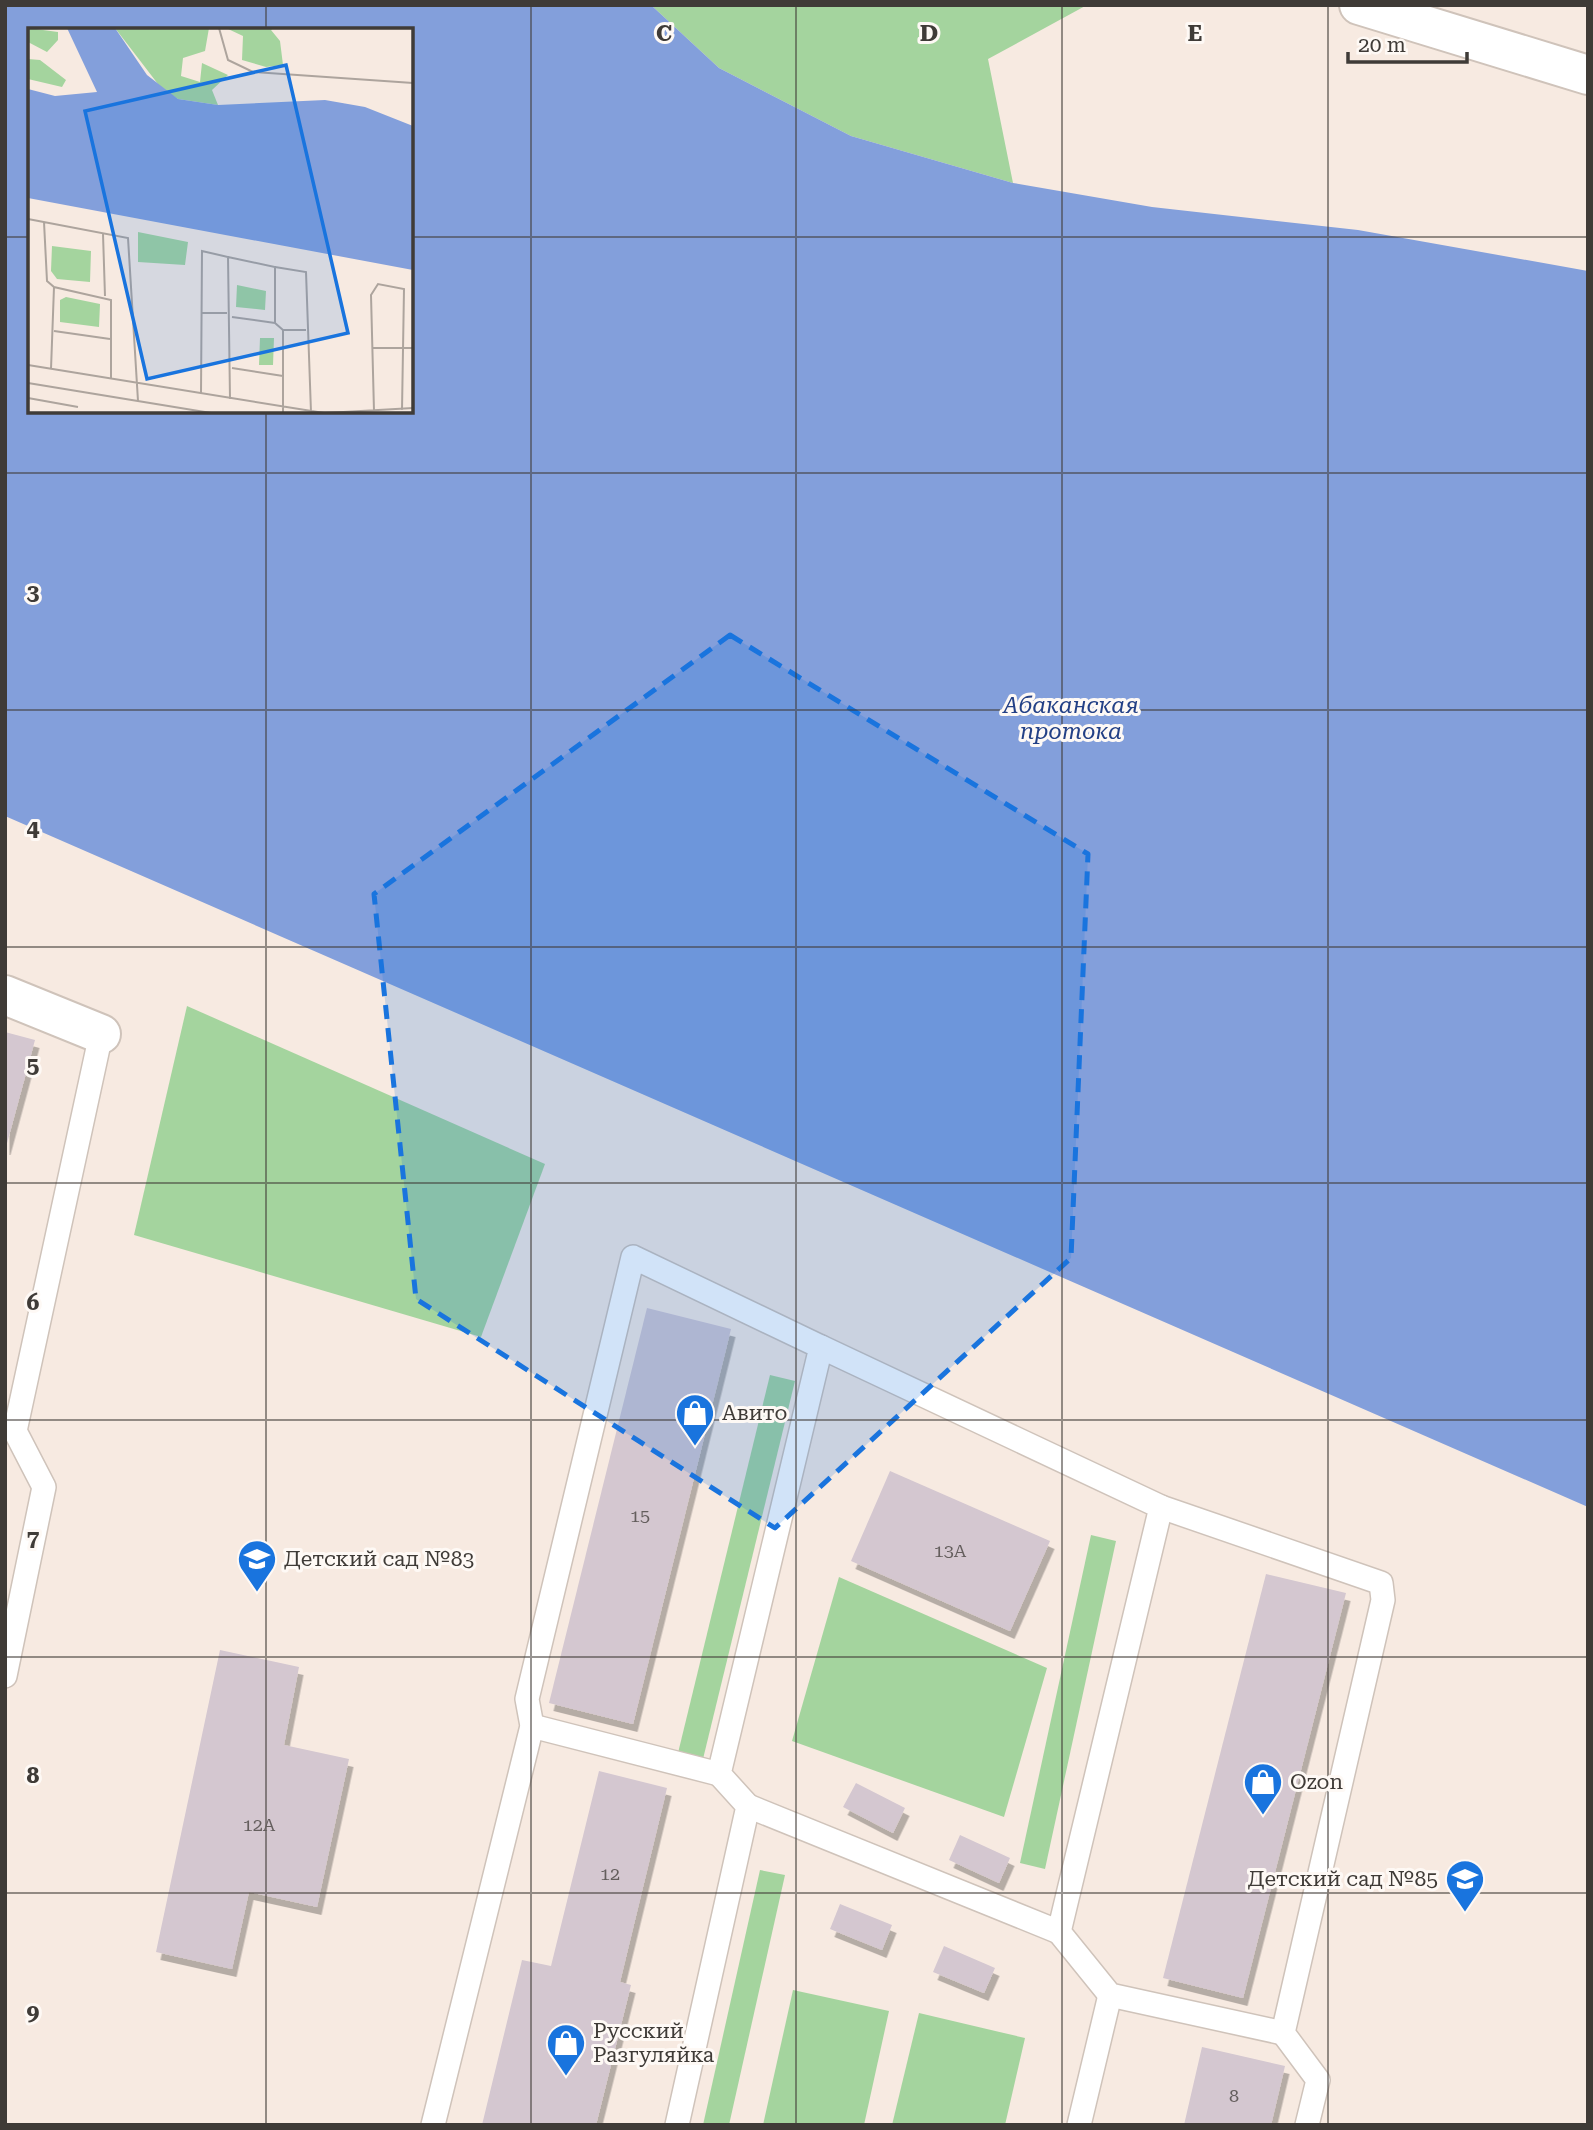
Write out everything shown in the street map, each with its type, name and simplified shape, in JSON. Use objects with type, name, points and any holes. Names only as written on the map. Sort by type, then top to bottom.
[{"type":"main road","points":[[1359,5],[1588,75]]},
{"type":"main road","points":[[5,995],[101,1034]]},
{"type":"lane","points":[[5,1676],[44,1487],[15,1431],[101,1034]]},
{"type":"lane","points":[[433,2125],[532,1726],[527,1699],[633,1257],[1161,1507],[1381,1583],[1383,1600],[1283,2033]]},
{"type":"lane","points":[[719,1774],[821,1347]]},
{"type":"lane","points":[[1059,1932],[1161,1507]]},
{"type":"lane","points":[[532,1726],[719,1774],[748,1806],[1059,1932],[1110,1995],[1283,2033],[1318,2080],[1307,2125]]},
{"type":"lane","points":[[677,2125],[748,1806]]},
{"type":"lane","points":[[1079,2125],[1110,1995]]},
{"type":"highlighted area","points":[[730,635],[1088,854],[1071,1258],[775,1528],[416,1299],[374,894]]},
{"type":"green space","points":[[651,5],[1087,5],[988,59],[1013,183],[851,136],[719,68]]},
{"type":"green space","points":[[187,1006],[545,1164],[481,1337],[134,1235]]},
{"type":"green space","points":[[770,1375],[795,1381],[703,1759],[678,1753]]},
{"type":"green space","points":[[1091,1535],[1116,1541],[1045,1869],[1020,1863]]},
{"type":"green space","points":[[839,1577],[1047,1668],[1004,1817],[792,1741]]},
{"type":"green space","points":[[760,1870],[785,1875],[729,2125],[703,2125]]},
{"type":"green space","points":[[793,1990],[889,2011],[864,2125],[763,2125]]},
{"type":"green space","points":[[919,2013],[1025,2038],[1005,2125],[892,2125]]},
{"type":"water","name":"Абаканская протока","points":[[5,5],[651,5],[719,68],[851,136],[1013,183],[1152,207],[1358,230],[1588,271],[1588,1507],[5,816]]},
{"type":"building","points":[[5,1032],[35,1040],[6,1147],[5,1147]]},
{"type":"building","points":[[647,1308],[731,1329],[633,1724],[549,1703]]},
{"type":"building","points":[[890,1471],[1050,1541],[1010,1631],[851,1561]]},
{"type":"building","points":[[1266,1574],[1346,1593],[1243,1998],[1163,1978]]},
{"type":"building","points":[[220,1650],[299,1667],[284,1745],[349,1759],[317,1907],[249,1892],[232,1969],[156,1952]]},
{"type":"building","points":[[599,1771],[667,1788],[620,1982],[631,1985],[596,2125],[482,2125],[522,1960],[551,1966]]},
{"type":"building","points":[[856,1783],[905,1808],[893,1833],[843,1807]]},
{"type":"building","points":[[960,1835],[1010,1858],[999,1883],[949,1860]]},
{"type":"building","points":[[840,1904],[892,1925],[882,1950],[830,1929]]},
{"type":"building","points":[[944,1946],[995,1968],[984,1993],[933,1972]]},
{"type":"building","points":[[1202,2047],[1285,2066],[1271,2125],[1184,2125]]},
{"type":"place","name":"Авито","points":[[695,1447]]},
{"type":"place","name":"Детский сад №83","points":[[257,1593]]},
{"type":"place","name":"Ozon","points":[[1263,1816]]},
{"type":"place","name":"Детский сад №85","points":[[1465,1913]]},
{"type":"place","name":"Русский Разгуляйка","points":[[566,2077]]}]
